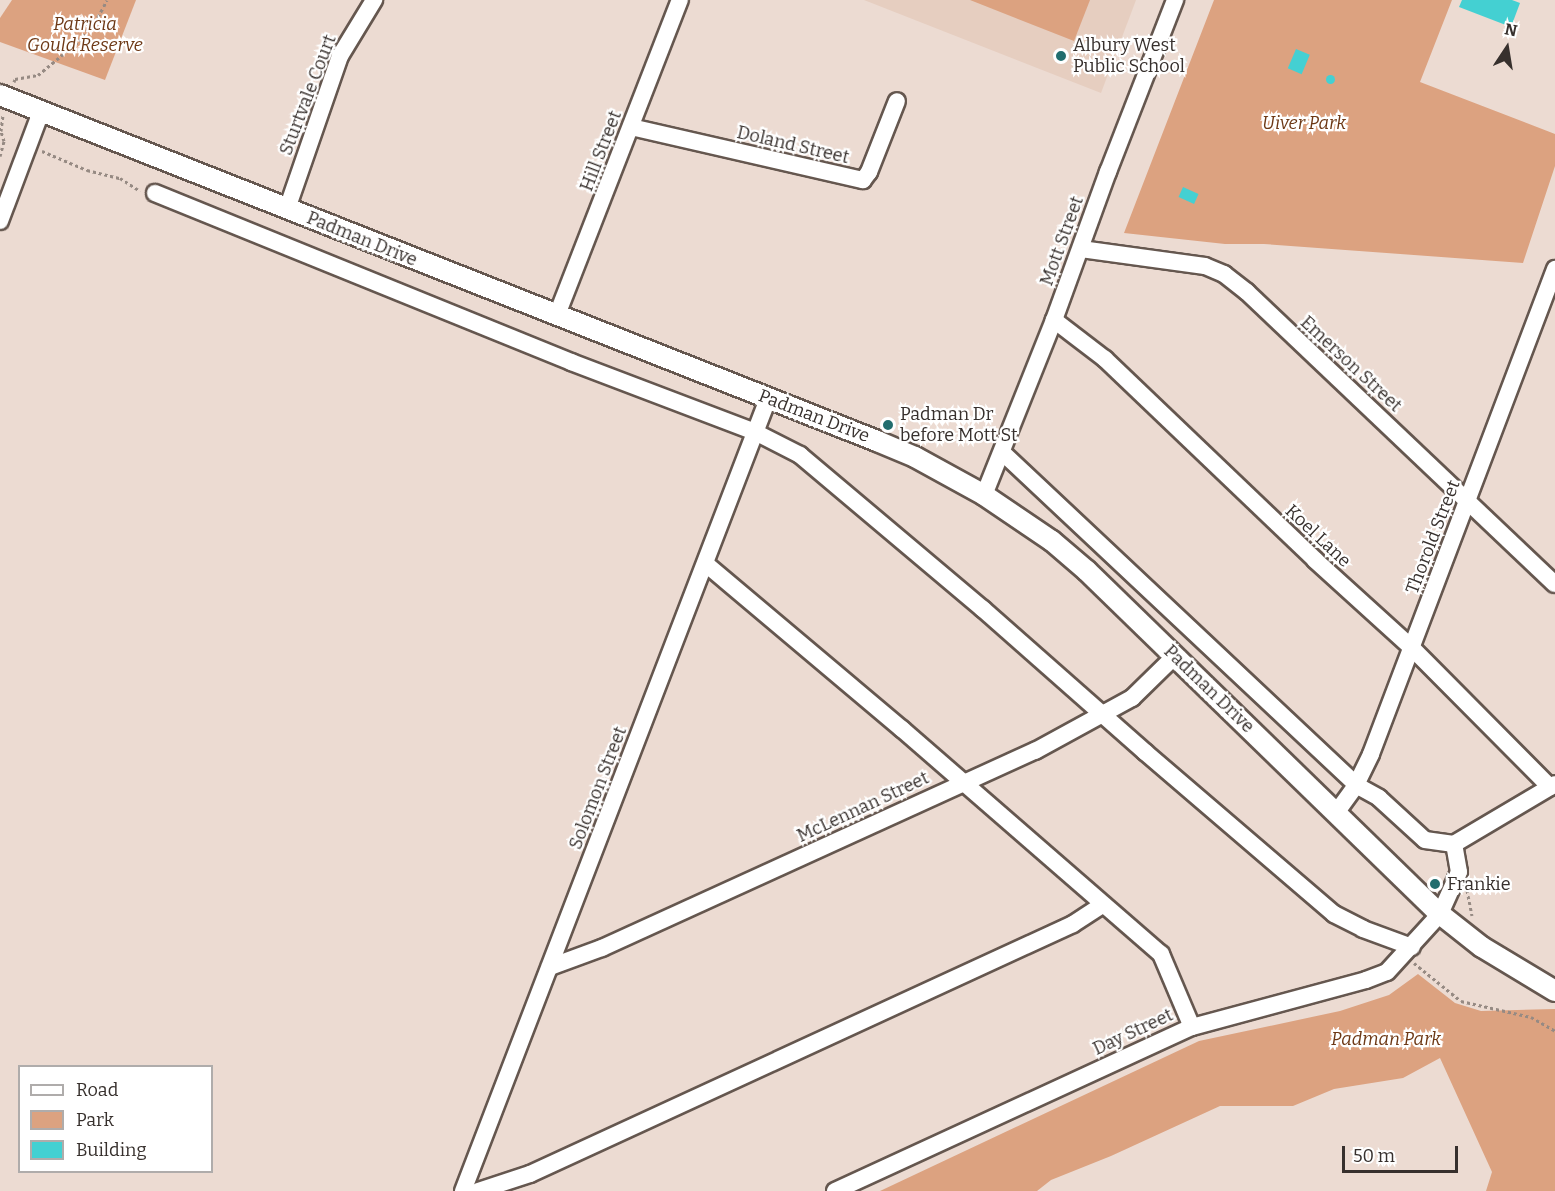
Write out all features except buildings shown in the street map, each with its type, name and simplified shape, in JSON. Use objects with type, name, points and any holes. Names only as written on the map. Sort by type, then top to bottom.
[{"type":"main road","name":"Padman Drive","points":[[2,104],[41,112],[905,453],[984,495],[1052,541],[1087,571],[1440,914],[1499,958],[1555,991]]},
{"type":"street","name":"Sturtvale Court","points":[[287,209],[340,56],[374,0]]},
{"type":"street","name":"Hill Street","points":[[557,315],[680,0]]},
{"type":"street","name":"Mott Street","points":[[984,495],[1003,453],[1081,249],[1108,171],[1175,0]]},
{"type":"street","name":"Doland Street","points":[[631,127],[863,180],[869,172],[897,101]]},
{"type":"street","points":[[0,221],[41,112]]},
{"type":"street","points":[[154,193],[561,358],[781,444],[816,467],[1334,914],[1408,951]]},
{"type":"street","name":"Emerson Street","points":[[1081,249],[1186,262],[1205,266],[1224,274],[1247,292],[1555,584]]},
{"type":"street","name":"Thorold Street","points":[[1336,813],[1356,785],[1371,754],[1555,269]]},
{"type":"street","name":"Koel Lane","points":[[1054,320],[1105,360],[1315,560],[1412,648],[1552,785]]},
{"type":"street","name":"Solomon Street","points":[[463,1191],[768,399]]},
{"type":"street","points":[[1003,453],[1356,785],[1379,798],[1425,840],[1454,844],[1552,785]]},
{"type":"street","points":[[706,564],[963,783],[1101,905],[1161,954],[1192,1027]]},
{"type":"street","name":"McLennan Street","points":[[550,967],[602,948],[1035,751],[1104,715],[1145,688],[1175,656]]},
{"type":"street","points":[[1454,844],[1459,872],[1455,881]]},
{"type":"street","name":"Day Street","points":[[835,1191],[1192,1027],[1366,980],[1387,972],[1440,914],[1455,881]]},
{"type":"street","points":[[478,1191],[530,1174],[1073,924],[1101,905]]},
{"type":"path","points":[[15,79],[38,75],[79,41],[98,17],[107,0]]},
{"type":"path","points":[[0,156],[2,104]]},
{"type":"path","points":[[2,141],[10,143]]},
{"type":"path","points":[[42,151],[87,170],[120,178],[142,192],[154,193]]},
{"type":"path","points":[[1455,881],[1467,890],[1473,921]]},
{"type":"path","points":[[1408,951],[1461,1001],[1532,1017],[1555,1031]]},
{"type":"shaded area","name":"Albury West Public School","points":[[864,0],[1136,0],[1101,93]]},
{"type":"green space","name":"Patricia Gould Reserve","points":[[12,0],[136,0],[105,80],[0,42],[0,18]]},
{"type":"green space","points":[[970,0],[1090,0],[1074,41]]},
{"type":"green space","name":"Uiver Park","points":[[1214,0],[1452,0],[1420,82],[1555,134],[1555,166],[1523,263],[1264,244],[1225,244],[1124,233]]},
{"type":"green space","name":"Padman Park","points":[[1418,974],[1455,1003],[1481,1011],[1555,1009],[1555,1191],[1486,1191],[1492,1172],[1440,1058],[1403,1078],[1334,1089],[1293,1106],[1220,1106],[1111,1156],[1051,1180],[1037,1191],[880,1191],[1199,1041],[1340,1011],[1389,995]]},
{"type":"place","name":"Albury West Public School","points":[[1061,56]]},
{"type":"place","name":"Padman Dr before Mott St","points":[[888,425]]},
{"type":"place","name":"Frankie","points":[[1435,884]]}]
